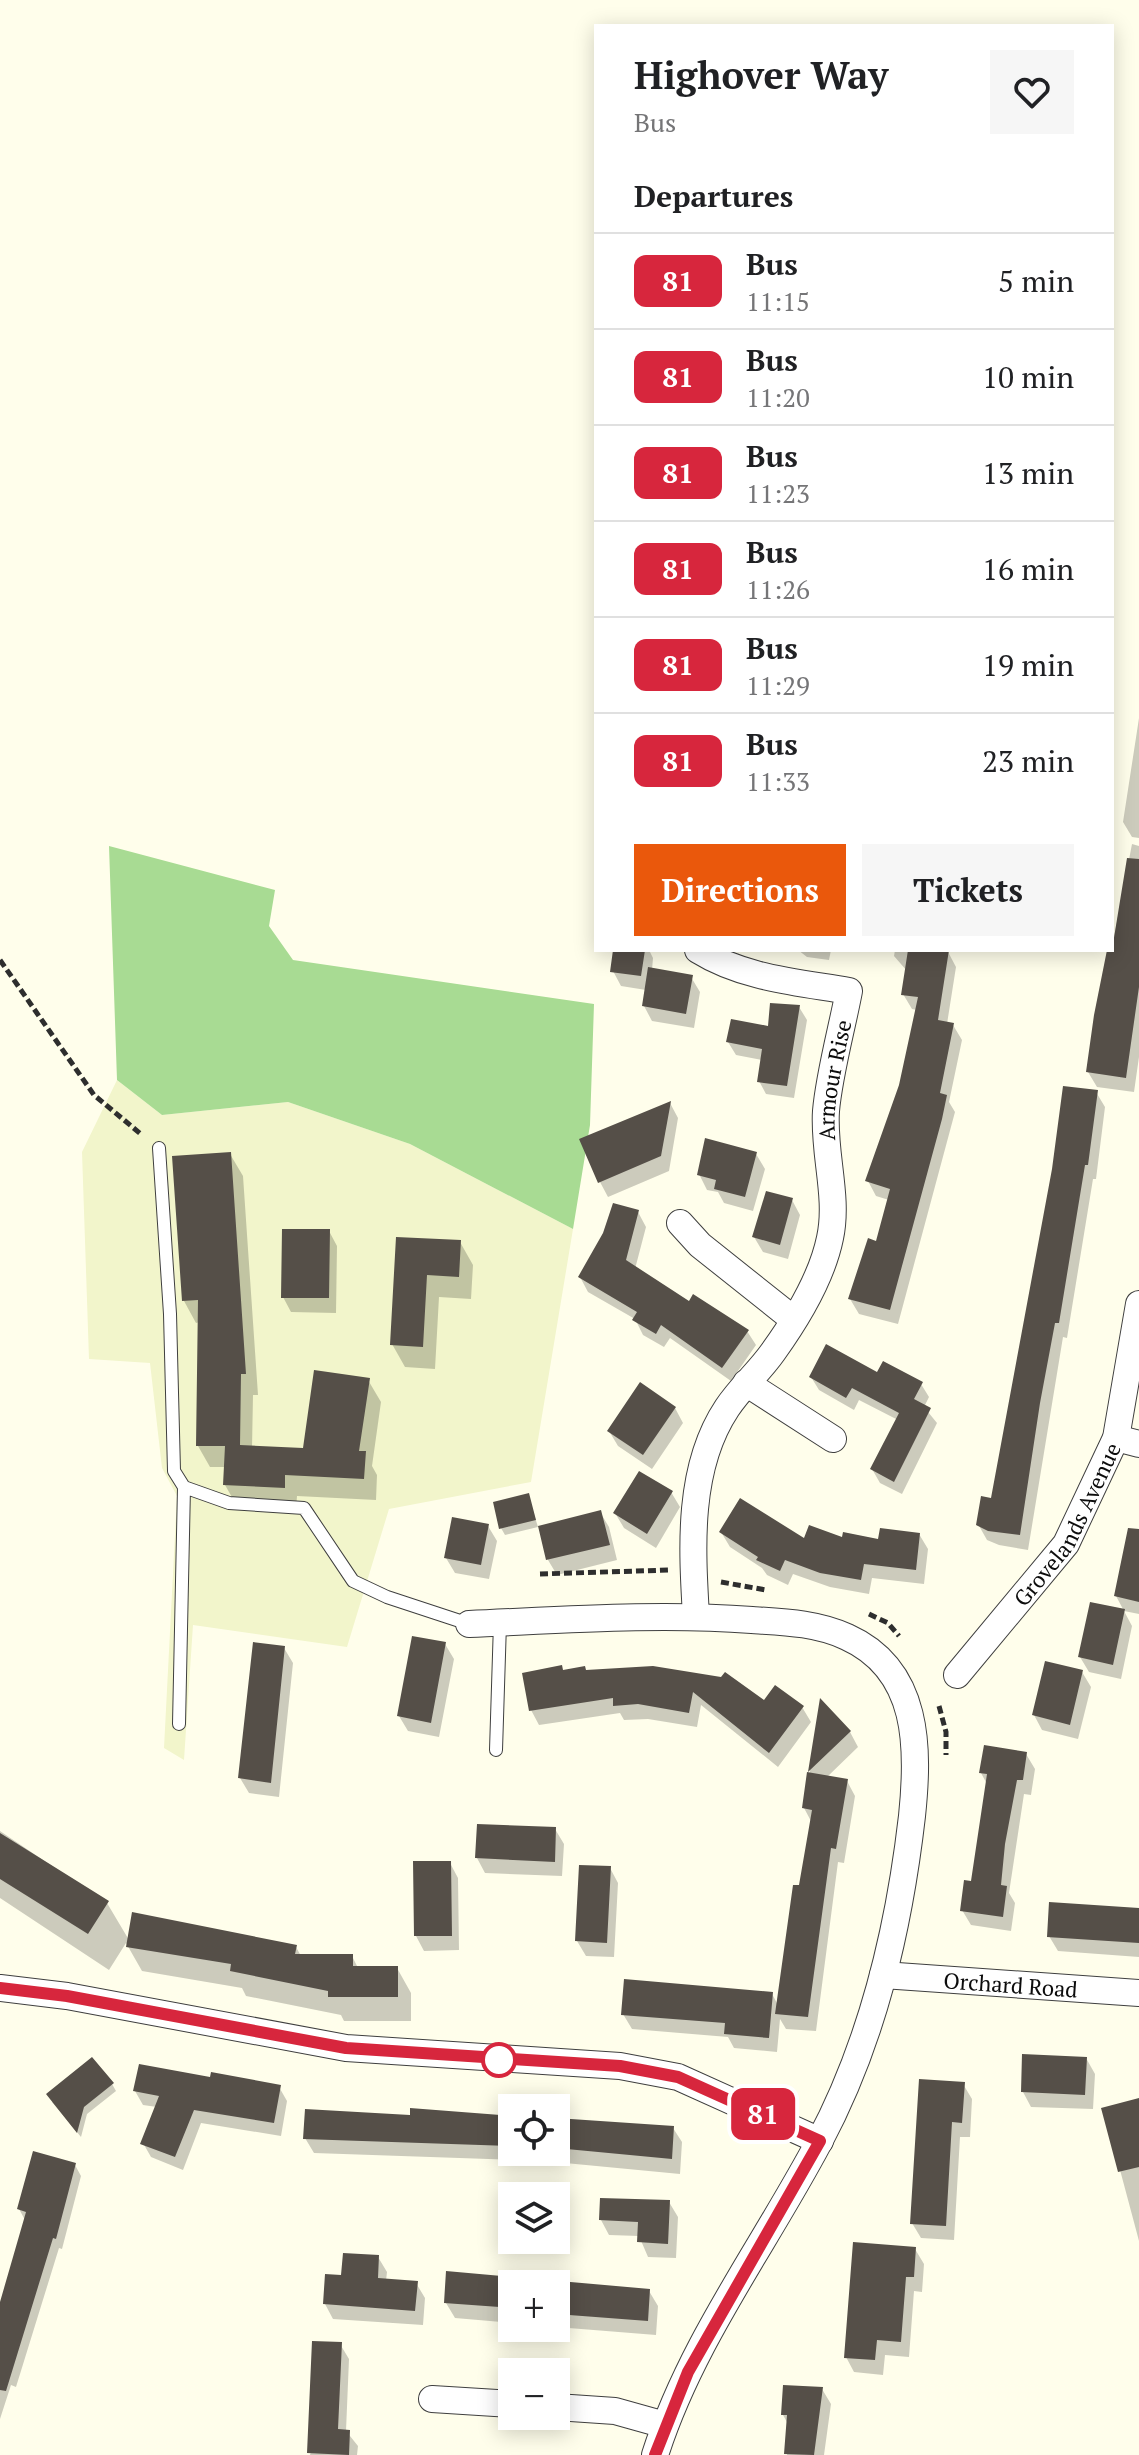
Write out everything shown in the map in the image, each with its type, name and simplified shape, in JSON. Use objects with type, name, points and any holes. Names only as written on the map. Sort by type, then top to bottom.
[{"type":"street","name":"Armour Rise","points":[[696,1616],[692,1551],[703,1464],[726,1409],[773,1353],[814,1282],[830,1238],[832,1202],[826,1110],[849,991],[753,974],[717,962],[701,952]]},
{"type":"street","points":[[680,1223],[700,1245],[793,1319]]},
{"type":"street","name":"Grovelands Avenue","points":[[957,1675],[1066,1544],[1127,1441],[1139,1304]]},
{"type":"street","points":[[746,1383],[833,1439]]},
{"type":"street","points":[[469,1624],[696,1616],[806,1624],[847,1637],[884,1667],[904,1698],[917,1741],[907,1852],[883,1975],[860,2048],[820,2141],[688,2372],[655,2455]]},
{"type":"street","name":"Orchard Road","points":[[883,1975],[1139,1993]]},
{"type":"street","points":[[0,1988],[67,1996],[346,2048],[620,2066],[678,2077],[820,2141]]},
{"type":"street","points":[[432,2399],[498,2403]]},
{"type":"street","points":[[570,2408],[615,2411],[665,2425]]},
{"type":"lane","points":[[159,1148],[170,1314],[174,1471],[184,1487],[179,1724]]},
{"type":"lane","points":[[184,1487],[229,1503],[304,1508],[353,1581],[387,1597],[469,1624]]},
{"type":"lane","points":[[496,1750],[500,1623]]},
{"type":"path","points":[[0,960],[94,1095],[159,1148]]},
{"type":"path","points":[[540,1574],[659,1570],[778,1593]]},
{"type":"path","points":[[865,1613],[890,1625],[908,1647]]},
{"type":"path","points":[[937,1700],[946,1732],[945,1762]]},
{"type":"green space","points":[[109,846],[275,890],[269,926],[293,960],[594,1004],[590,1125],[573,1229],[410,1144],[288,1102],[162,1115],[117,1080]]},
{"type":"green space","points":[[117,1080],[162,1115],[288,1102],[410,1144],[573,1229],[531,1482],[389,1509],[347,1647],[193,1625],[184,1760],[164,1748],[177,1496],[162,1468],[150,1363],[89,1359],[82,1152]]},
{"type":"building","points":[[1127,858],[1139,859],[1139,987],[1126,1078],[1086,1072],[1107,952],[1114,952]]},
{"type":"building","points":[[613,952],[645,952],[641,976],[610,972]]},
{"type":"building","points":[[908,952],[949,952],[938,1020],[954,1023],[940,1093],[947,1095],[890,1310],[848,1299],[868,1238],[876,1241],[890,1189],[865,1181],[899,1085],[918,997],[901,995]]},
{"type":"building","points":[[648,967],[693,975],[686,1014],[642,1006]]},
{"type":"building","points":[[770,1003],[800,1005],[787,1086],[757,1082],[762,1049],[726,1042],[731,1019],[768,1026]]},
{"type":"building","points":[[1063,1086],[1098,1090],[1088,1165],[1085,1165],[1059,1323],[1055,1323],[1040,1403],[1020,1535],[988,1531],[976,1525],[981,1496],[991,1498],[1052,1169]]},
{"type":"building","points":[[671,1101],[661,1156],[598,1183],[579,1139]]},
{"type":"building","points":[[705,1138],[757,1152],[745,1197],[714,1189],[716,1180],[697,1175]]},
{"type":"building","points":[[231,1152],[246,1374],[241,1374],[240,1445],[303,1448],[314,1370],[370,1378],[359,1451],[366,1451],[364,1479],[285,1475],[285,1488],[223,1485],[225,1446],[196,1446],[198,1300],[182,1301],[172,1156]]},
{"type":"building","points":[[766,1191],[793,1198],[780,1245],[752,1237]]},
{"type":"building","points":[[613,1203],[639,1210],[626,1260],[689,1301],[693,1294],[749,1330],[722,1368],[661,1325],[656,1334],[632,1320],[637,1312],[578,1277],[603,1233]]},
{"type":"building","points":[[282,1229],[330,1229],[329,1298],[281,1298]]},
{"type":"building","points":[[396,1237],[461,1240],[459,1277],[427,1275],[423,1347],[390,1345]]},
{"type":"building","points":[[826,1344],[877,1372],[883,1361],[923,1382],[914,1399],[931,1408],[894,1482],[870,1469],[899,1413],[852,1388],[846,1398],[809,1377]]},
{"type":"building","points":[[640,1382],[676,1407],[643,1455],[607,1431]]},
{"type":"building","points":[[639,1471],[673,1491],[647,1534],[613,1513]]},
{"type":"building","points":[[529,1493],[536,1520],[499,1529],[493,1502]]},
{"type":"building","points":[[740,1498],[804,1538],[809,1525],[842,1537],[843,1532],[878,1539],[880,1528],[920,1533],[916,1570],[864,1564],[861,1580],[820,1573],[785,1560],[780,1571],[756,1560],[758,1557],[719,1532]]},
{"type":"building","points":[[601,1510],[610,1545],[546,1560],[538,1526]]},
{"type":"building","points":[[452,1517],[489,1524],[481,1565],[444,1558]]},
{"type":"building","points":[[1128,1528],[1139,1529],[1139,1602],[1114,1596]]},
{"type":"building","points":[[1090,1602],[1125,1609],[1113,1665],[1078,1657]]},
{"type":"building","points":[[412,1636],[446,1642],[431,1723],[397,1716]]},
{"type":"building","points":[[253,1642],[285,1646],[271,1783],[238,1778]]},
{"type":"building","points":[[1045,1661],[1083,1670],[1070,1725],[1032,1715]]},
{"type":"building","points":[[562,1665],[563,1670],[585,1666],[586,1670],[653,1666],[721,1677],[725,1672],[764,1700],[775,1685],[804,1706],[769,1753],[693,1692],[689,1713],[638,1704],[613,1706],[613,1698],[529,1711],[522,1673]]},
{"type":"building","points":[[820,1698],[851,1731],[808,1772]]},
{"type":"building","points":[[984,1745],[1027,1752],[1023,1780],[1017,1780],[1005,1844],[1001,1885],[1007,1886],[1003,1917],[960,1911],[964,1880],[971,1881],[987,1774],[979,1773]]},
{"type":"building","points":[[807,1772],[848,1779],[836,1849],[831,1848],[808,2017],[775,2014],[793,1885],[799,1885],[812,1810],[802,1808]]},
{"type":"building","points":[[477,1824],[556,1827],[555,1862],[475,1858]]},
{"type":"building","points":[[0,1833],[109,1901],[88,1934],[0,1879]]},
{"type":"building","points":[[413,1861],[451,1861],[452,1936],[414,1936]]},
{"type":"building","points":[[579,1865],[611,1866],[607,1943],[575,1941]]},
{"type":"building","points":[[1049,1902],[1139,1908],[1139,1943],[1047,1937]]},
{"type":"building","points":[[132,1912],[297,1945],[295,1954],[353,1954],[353,1966],[398,1966],[398,1997],[328,1997],[328,1991],[230,1971],[231,1964],[126,1947]]},
{"type":"building","points":[[624,1979],[773,1992],[769,2038],[724,2034],[725,2023],[621,2015]]},
{"type":"building","points":[[1022,2054],[1087,2057],[1085,2095],[1021,2092]]},
{"type":"building","points":[[92,2057],[114,2083],[84,2107],[77,2133],[46,2094]]},
{"type":"building","points":[[139,2064],[210,2077],[211,2072],[281,2085],[274,2123],[194,2110],[175,2157],[140,2144],[159,2096],[133,2091]]},
{"type":"building","points":[[919,2079],[965,2082],[962,2123],[952,2122],[946,2226],[910,2224]]},
{"type":"building","points":[[1139,2098],[1139,2167],[1118,2172],[1101,2108]]},
{"type":"building","points":[[410,2108],[498,2115],[498,2146],[303,2139],[305,2109],[410,2115]]},
{"type":"building","points":[[570,2119],[674,2126],[672,2159],[570,2149]]},
{"type":"building","points":[[33,2151],[76,2163],[56,2239],[53,2238],[6,2391],[0,2390],[0,2302],[26,2212],[17,2209]]},
{"type":"building","points":[[600,2198],[670,2200],[668,2244],[637,2242],[638,2222],[599,2220]]},
{"type":"building","points":[[853,2242],[916,2247],[914,2277],[906,2277],[901,2342],[877,2340],[875,2360],[844,2358]]},
{"type":"building","points":[[343,2253],[379,2255],[378,2278],[418,2281],[415,2311],[323,2304],[325,2274],[341,2275]]},
{"type":"building","points":[[446,2271],[498,2276],[498,2307],[444,2303]]},
{"type":"building","points":[[570,2282],[650,2289],[648,2321],[570,2315]]},
{"type":"building","points":[[312,2341],[342,2342],[338,2429],[350,2430],[349,2455],[307,2453]]},
{"type":"building","points":[[783,2385],[823,2387],[814,2455],[784,2454],[787,2415],[781,2415]]},
{"type":"bus line","name":"81","points":[[0,1988],[67,1996],[346,2048],[461,2058],[620,2066],[678,2077],[742,2103],[820,2141],[688,2372],[655,2455]]}]
